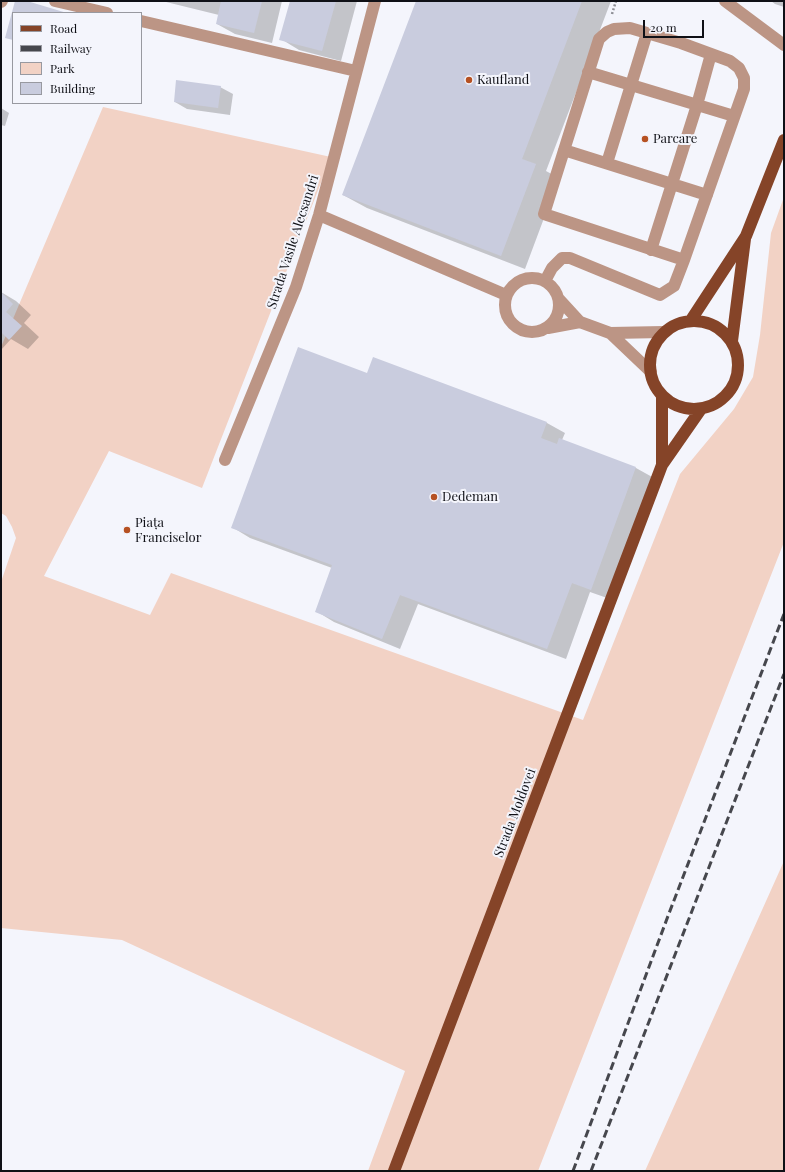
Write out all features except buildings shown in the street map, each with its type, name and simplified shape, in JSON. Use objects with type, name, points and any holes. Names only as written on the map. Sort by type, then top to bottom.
[{"type":"main road","points":[[691,320],[746,236],[784,140]]},
{"type":"main road","points":[[732,341],[746,236]]},
{"type":"main road","points":[[691,320],[710,323],[722,330],[732,341],[739,363],[737,378],[733,387],[723,399],[716,404],[701,409],[681,407],[662,396],[656,386],[651,372],[650,361],[656,341],[664,332],[677,324],[691,320]]},
{"type":"main road","name":"Strada Moldovei","points":[[662,396],[662,465]]},
{"type":"main road","name":"Strada Moldovei","points":[[394,1171],[662,465],[701,409]]},
{"type":"street","points":[[55,1],[103,12]]},
{"type":"street","name":"Strada Vasile Alecsandri","points":[[225,460],[296,287],[319,215],[375,1]]},
{"type":"street","points":[[726,1],[784,45]]},
{"type":"street","points":[[142,21],[356,71]]},
{"type":"street","points":[[545,281],[552,268],[562,258],[570,258],[660,295],[674,286],[684,260],[707,195],[734,116],[744,90],[744,78],[739,68],[730,61],[630,28],[614,29],[598,39],[544,214],[684,260]]},
{"type":"street","points":[[607,164],[647,33]]},
{"type":"street","points":[[651,250],[712,54]]},
{"type":"street","points":[[588,72],[632,84],[734,116]]},
{"type":"street","points":[[564,150],[707,195]]},
{"type":"street","points":[[319,215],[506,295]]},
{"type":"street","points":[[580,322],[548,328],[536,333],[522,331],[513,325],[506,316],[504,306],[506,295],[510,288],[518,281],[526,278],[537,278],[545,281],[553,287],[558,298],[580,322],[610,333],[664,332]]},
{"type":"street","points":[[548,328],[557,318],[559,309],[558,298]]},
{"type":"street","points":[[610,333],[651,372]]},
{"type":"green space","points":[[103,107],[331,157],[202,488],[109,451],[44,576],[150,615],[171,573],[583,720],[680,474],[734,409],[753,377],[760,335],[771,233],[784,197],[784,542],[538,1171],[368,1171],[405,1071],[122,940],[1,928],[1,582],[16,538],[6,516],[1,513],[1,347]]},
{"type":"green space","points":[[784,861],[784,1171],[645,1171]]},
{"type":"railway","points":[[573,1171],[668,916],[784,614]]},
{"type":"railway","points":[[591,1171],[784,674]]},
{"type":"place","name":"Kaufland","points":[[469,80]]},
{"type":"place","name":"Parcare","points":[[645,139]]},
{"type":"place","name":"Dedeman","points":[[434,497]]},
{"type":"place","name":"Piața Franciselor","points":[[127,530]]}]
